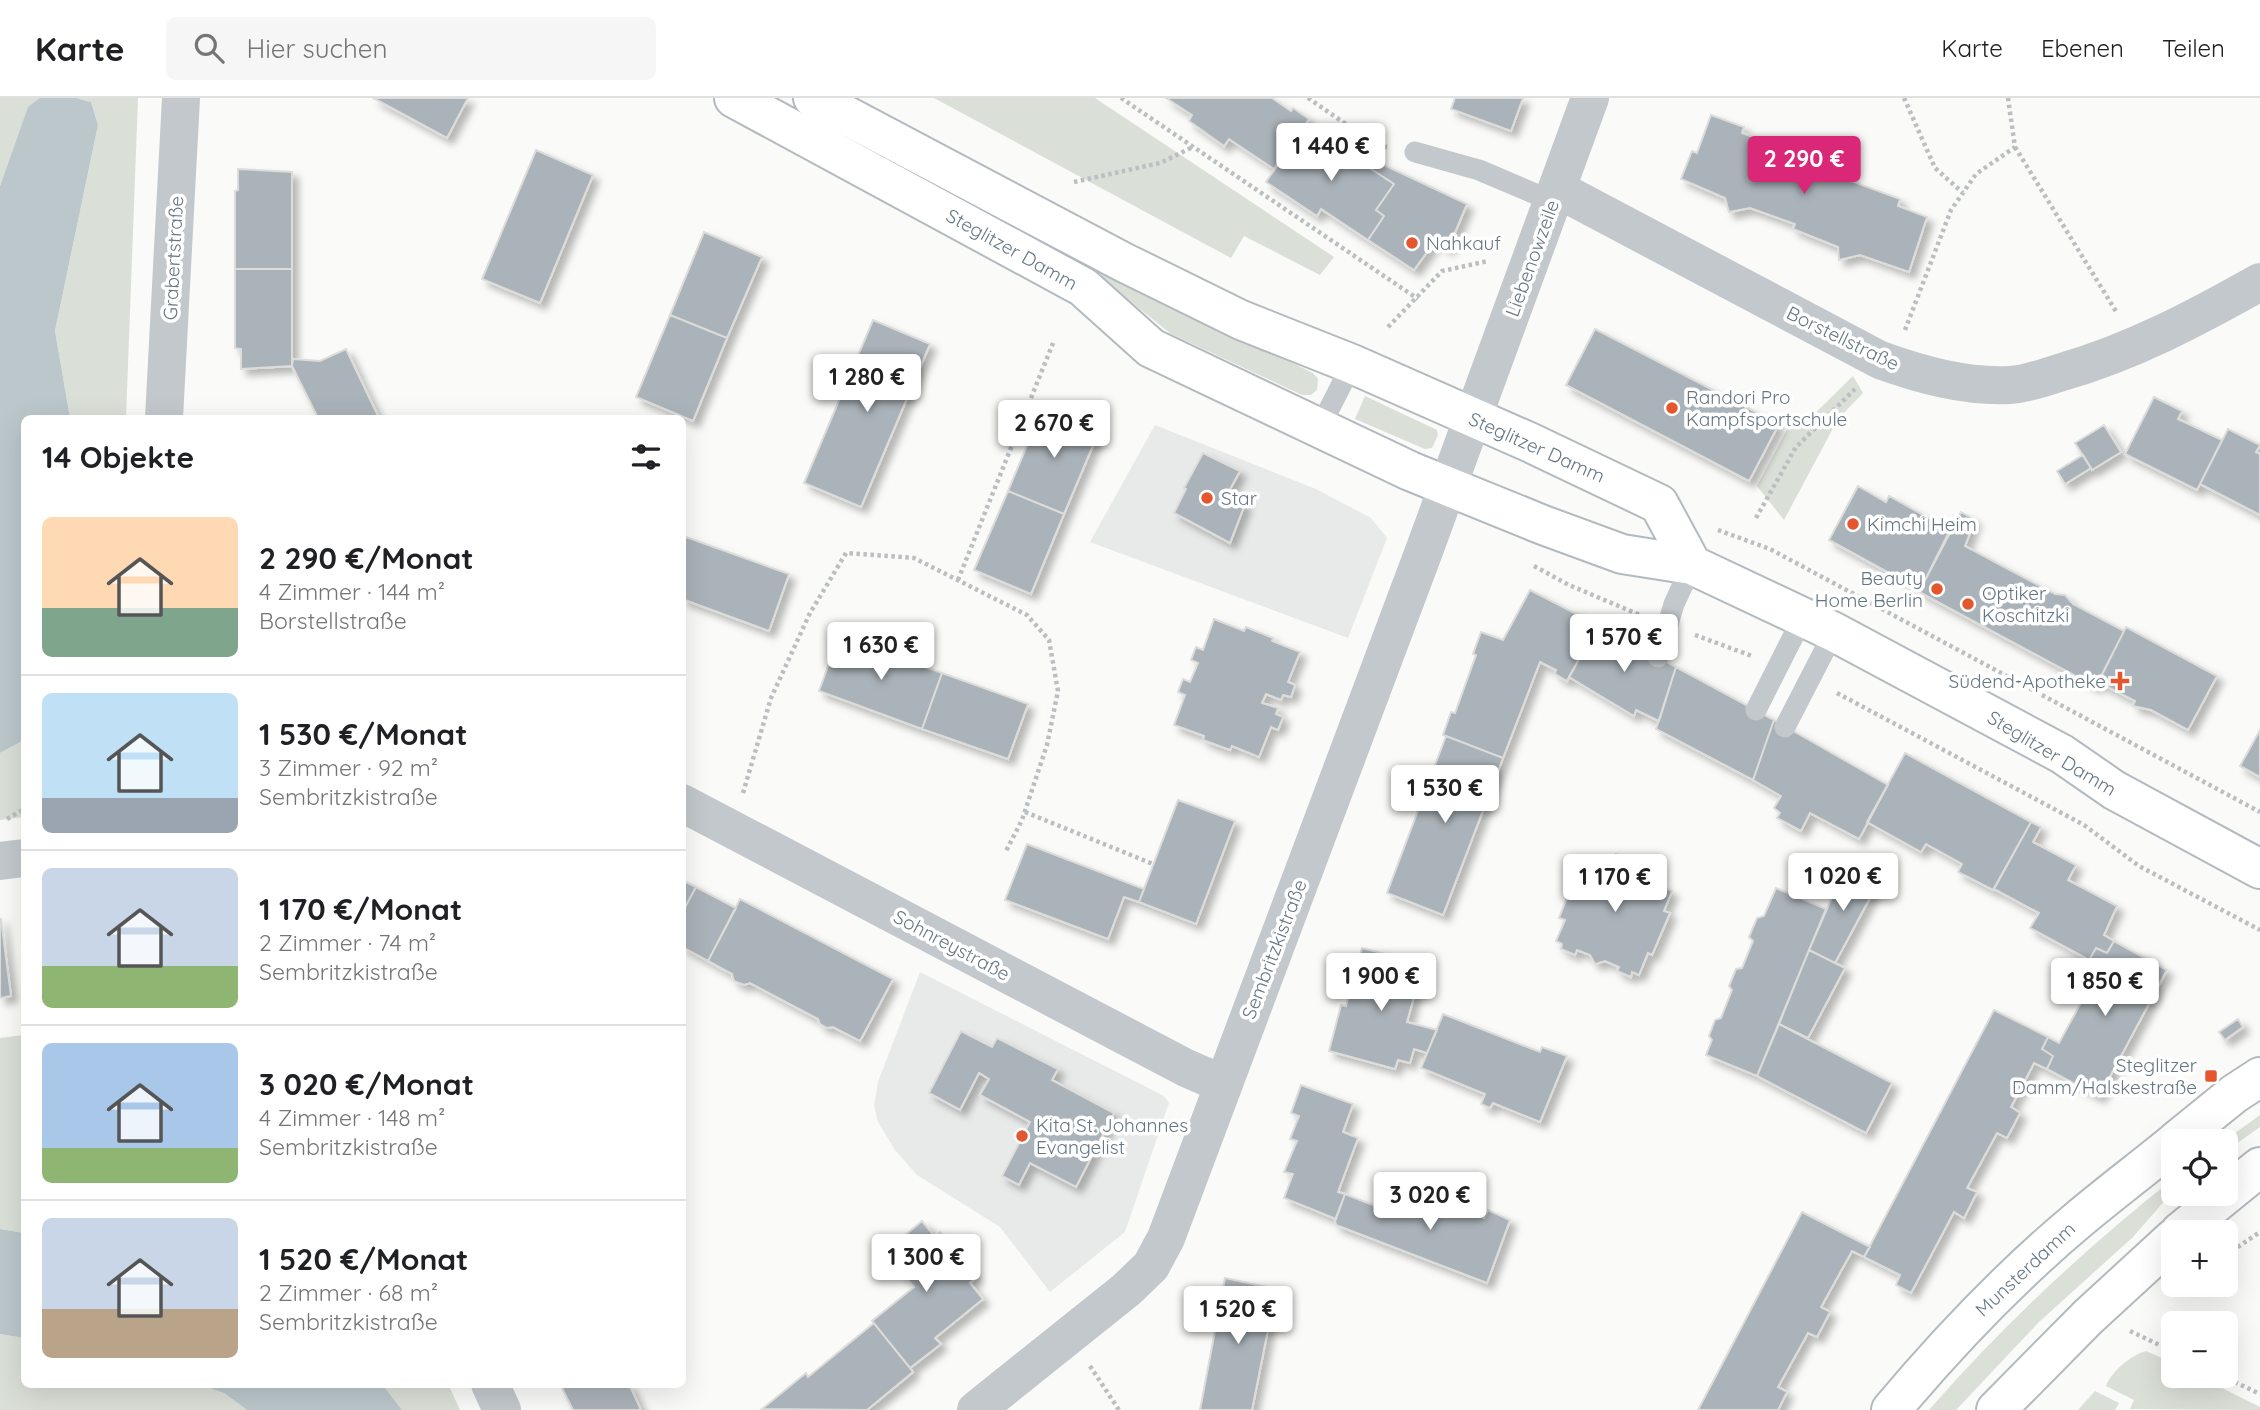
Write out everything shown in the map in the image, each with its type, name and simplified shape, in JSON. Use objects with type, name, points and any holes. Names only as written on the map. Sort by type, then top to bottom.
[{"type":"main road","name":"Steglitzer Damm","points":[[734,98],[1083,287],[1151,348],[1319,429],[1448,485],[1622,554],[1692,565],[1819,625],[2062,754],[2114,790],[2260,869]]},
{"type":"main road","name":"Steglitzer Damm","points":[[813,98],[1123,262],[1241,320],[1352,364],[1588,469],[1659,504],[1692,565]]},
{"type":"main road","name":"Munsterdamm","points":[[2191,1129],[2260,1077]]},
{"type":"main road","name":"Munsterdamm","points":[[1891,1410],[1966,1325],[2021,1272],[2077,1221],[2161,1153]]},
{"type":"main road","points":[[2195,1220],[2260,1167]]},
{"type":"main road","points":[[1996,1410],[2088,1317],[2161,1250]]},
{"type":"street","name":"Grabertstraße","points":[[164,415],[181,98]]},
{"type":"street","name":"Liebenowzeile","points":[[1473,418],[1590,98]]},
{"type":"street","name":"Borstellstraße","points":[[1555,195],[1880,360],[1917,374],[1957,382],[2014,385],[2095,363],[2170,330],[2260,282]]},
{"type":"street","name":"Sembritzkistraße","points":[[976,1410],[1126,1290],[1151,1266],[1166,1238],[1473,418]]},
{"type":"street","name":"Sohnreystraße","points":[[686,805],[1186,1068],[1223,1084]]},
{"type":"street","points":[[0,862],[21,858]]},
{"type":"street","points":[[492,1388],[502,1410]]},
{"type":"lane","points":[[1415,152],[1555,195]]},
{"type":"lane","points":[[1319,429],[1352,364]]},
{"type":"lane","points":[[1658,657],[1674,604],[1692,565]]},
{"type":"lane","points":[[1756,710],[1778,666],[1819,625]]},
{"type":"lane","points":[[1785,727],[1810,679],[1819,625]]},
{"type":"path","points":[[1121,98],[1418,299]]},
{"type":"path","points":[[1308,98],[1378,146],[1415,152]]},
{"type":"path","points":[[1904,98],[1935,168],[1963,193]]},
{"type":"path","points":[[2008,98],[2015,146],[2120,318]]},
{"type":"path","points":[[1903,333],[1951,210],[1976,174],[2015,146]]},
{"type":"path","points":[[1074,181],[1160,163],[1194,147]]},
{"type":"path","points":[[1388,327],[1418,299],[1442,271],[1496,259]]},
{"type":"path","points":[[958,580],[1053,343]]},
{"type":"path","points":[[1756,518],[1796,447],[1861,383]]},
{"type":"path","points":[[1746,542],[1770,549],[2260,813]]},
{"type":"path","points":[[742,797],[771,698],[810,613],[846,553],[914,558],[1027,615],[1049,640],[1058,691],[1047,745],[1025,812],[1005,853]]},
{"type":"path","points":[[1534,566],[1569,585],[1778,666]]},
{"type":"path","points":[[1810,679],[2084,825],[2139,866],[2260,930]]},
{"type":"path","points":[[0,823],[21,811]]},
{"type":"path","points":[[1025,812],[1153,864]]},
{"type":"path","points":[[2238,1247],[2260,1231]]},
{"type":"path","points":[[2124,1328],[2161,1346]]},
{"type":"path","points":[[1086,1359],[1119,1410]]},
{"type":"path","points":[[2238,1384],[2260,1394]]},
{"type":"shaded area","points":[[0,98],[40,98],[28,108],[0,186]]},
{"type":"shaded area","points":[[40,98],[76,98],[91,102],[98,125],[55,331],[69,415],[21,415],[21,742],[0,753],[0,186],[28,107]]},
{"type":"shaded area","points":[[76,98],[138,98],[126,415],[69,415],[55,331],[98,125],[91,102]]},
{"type":"shaded area","points":[[934,98],[1095,98],[1334,257],[1320,275],[1244,236],[1231,258]]},
{"type":"shaded area","points":[[1103,271],[1313,373],[1318,379],[1317,390],[1311,395],[1302,395],[1171,334],[1100,277]]},
{"type":"shaded area","points":[[1853,376],[1863,393],[1838,419],[1784,520],[1757,486],[1792,420],[1802,426]]},
{"type":"shaded area","points":[[1365,396],[1437,430],[1438,435],[1432,448],[1425,449],[1355,419]]},
{"type":"shaded area","points":[[1155,425],[1316,489],[1371,518],[1387,538],[1348,638],[1090,542]]},
{"type":"shaded area","points":[[21,742],[21,817],[0,820],[0,753]]},
{"type":"shaded area","name":"Kita St. Johannes Evangelist","points":[[920,972],[1164,1096],[1169,1103],[1125,1232],[1050,1292],[1000,1227],[917,1175],[895,1150],[878,1122],[874,1106],[878,1082]]},
{"type":"shaded area","points":[[21,1035],[21,1232],[0,1229],[0,1038]]},
{"type":"shaded area","points":[[2260,1115],[2260,1127],[2238,1143],[2238,1131]]},
{"type":"shaded area","points":[[2161,1189],[2161,1205],[2133,1237],[2039,1322],[1956,1410],[1929,1410],[1986,1348],[2108,1233]]},
{"type":"shaded area","points":[[0,1229],[21,1232],[21,1338],[0,1334]]},
{"type":"shaded area","points":[[0,1334],[21,1338],[21,1388],[210,1388],[224,1393],[247,1410],[0,1410]]},
{"type":"shaded area","points":[[2146,1351],[2161,1358],[2161,1388],[2222,1388],[2260,1407],[2260,1410],[2130,1409],[2134,1400],[2106,1386],[2112,1375],[2134,1356]]},
{"type":"shaded area","points":[[210,1388],[385,1388],[402,1410],[247,1410],[224,1393]]},
{"type":"shaded area","points":[[385,1388],[450,1388],[460,1410],[402,1410]]},
{"type":"shaded area","points":[[2095,1391],[2119,1403],[2115,1410],[2078,1410]]},
{"type":"building","points":[[373,98],[468,98],[447,138]]},
{"type":"building","points":[[1166,98],[1272,98],[1309,119],[1274,169],[1229,139],[1224,146],[1189,121],[1192,115]]},
{"type":"building","points":[[1455,98],[1523,98],[1511,131],[1451,109]]},
{"type":"building","points":[[1711,115],[1744,127],[1742,133],[1821,163],[1819,169],[1900,199],[1898,206],[1927,217],[1909,272],[1860,255],[1839,260],[1838,247],[1793,229],[1795,224],[1750,208],[1729,212],[1725,198],[1681,179],[1692,151],[1697,153]]},
{"type":"building","points":[[1305,125],[1394,184],[1376,210],[1384,216],[1368,240],[1321,209],[1317,216],[1266,182]]},
{"type":"building","points":[[536,150],[593,175],[540,303],[482,279]]},
{"type":"building","points":[[1367,157],[1467,204],[1448,249],[1435,241],[1414,270],[1368,240],[1384,216],[1376,210],[1394,184],[1362,163]]},
{"type":"building","points":[[238,169],[292,172],[292,269],[235,269],[235,191],[238,190]]},
{"type":"building","points":[[704,232],[762,257],[727,338],[670,315]]},
{"type":"building","points":[[235,269],[292,269],[292,366],[241,369],[241,349],[235,348]]},
{"type":"building","points":[[670,315],[727,338],[693,421],[686,418],[686,415],[679,415],[636,397]]},
{"type":"building","points":[[873,320],[930,344],[861,507],[804,483]]},
{"type":"building","points":[[1595,329],[1779,424],[1749,481],[1566,385]]},
{"type":"building","points":[[346,349],[378,415],[316,415],[292,366],[293,359],[320,361]]},
{"type":"building","points":[[2154,397],[2182,411],[2178,419],[2222,440],[2197,490],[2125,454]]},
{"type":"building","points":[[1044,405],[1100,429],[1064,514],[1008,491]]},
{"type":"building","points":[[2104,425],[2121,452],[2092,470],[2075,443]]},
{"type":"building","points":[[2228,429],[2260,445],[2256,452],[2260,454],[2260,515],[2200,484]]},
{"type":"building","name":"Star","points":[[1203,453],[1240,471],[1227,495],[1245,504],[1230,543],[1174,513]]},
{"type":"building","points":[[2083,455],[2091,468],[2065,484],[2057,471]]},
{"type":"building","points":[[1858,486],[1886,502],[1889,496],[1950,530],[1920,590],[1829,540]]},
{"type":"building","points":[[1008,491],[1064,514],[1031,594],[974,570]]},
{"type":"building","points":[[1961,512],[1975,520],[1965,546],[2055,594],[2065,595],[2073,604],[2124,631],[2096,687],[1921,593],[1920,590]]},
{"type":"building","points":[[686,537],[789,574],[769,631],[686,600]]},
{"type":"building","points":[[1530,590],[1598,625],[1567,681],[1555,674],[1556,670],[1540,662],[1503,758],[1443,735],[1451,712],[1455,713],[1476,655],[1473,654],[1481,632],[1503,640]]},
{"type":"building","points":[[1214,619],[1244,631],[1246,627],[1300,652],[1288,682],[1295,685],[1291,697],[1283,695],[1281,700],[1266,694],[1262,703],[1278,708],[1276,714],[1283,717],[1278,730],[1271,727],[1259,757],[1232,746],[1230,750],[1203,740],[1204,736],[1174,725],[1185,695],[1178,692],[1183,679],[1190,682],[1198,663],[1191,660],[1196,647],[1203,650]]},
{"type":"building","points":[[1598,625],[1676,667],[1659,721],[1636,710],[1634,716],[1569,677]]},
{"type":"building","points":[[2126,627],[2217,676],[2188,730],[2151,710],[2133,706],[2135,701],[2098,682]]},
{"type":"building","points":[[839,636],[942,673],[922,729],[819,691]]},
{"type":"building","points":[[1676,667],[1774,720],[1753,780],[1656,729]]},
{"type":"building","points":[[942,673],[1028,704],[1008,759],[922,729]]},
{"type":"building","points":[[1774,720],[1888,785],[1859,839],[1810,813],[1801,831],[1777,818],[1780,813],[1774,808],[1781,796],[1753,780]]},
{"type":"building","points":[[2260,730],[2260,777],[2240,766]]},
{"type":"building","points":[[1446,736],[1503,758],[1443,915],[1387,893]]},
{"type":"building","points":[[1905,753],[2031,822],[1993,890],[1958,872],[1962,864],[1926,844],[1921,852],[1867,822]]},
{"type":"building","points":[[1178,800],[1235,821],[1196,924],[1139,902]]},
{"type":"building","points":[[2031,822],[2041,827],[2033,842],[2076,865],[2068,880],[2117,906],[2104,935],[2114,941],[2107,953],[2096,948],[2089,960],[2030,928],[2039,913],[1994,889]]},
{"type":"building","points":[[1027,844],[1144,889],[1139,902],[1124,897],[1108,939],[1005,900]]},
{"type":"building","points":[[1616,854],[1657,871],[1652,883],[1672,891],[1664,911],[1670,913],[1652,955],[1648,953],[1639,975],[1632,972],[1631,977],[1617,971],[1619,967],[1605,961],[1595,964],[1590,955],[1577,950],[1575,955],[1561,949],[1562,944],[1556,941],[1565,920],[1559,918],[1576,875],[1582,877],[1590,857],[1611,866]]},
{"type":"building","points":[[1847,863],[1879,881],[1835,963],[1809,950]]},
{"type":"building","points":[[686,882],[696,887],[686,906]]},
{"type":"building","points":[[696,887],[736,908],[708,961],[686,949],[686,906]]},
{"type":"building","points":[[1776,888],[1826,909],[1757,1076],[1706,1055],[1712,1040],[1709,1036],[1715,1020],[1721,1018],[1732,990],[1729,986],[1736,969],[1742,968],[1753,941],[1749,937],[1757,918],[1764,916]]},
{"type":"building","points":[[740,899],[893,979],[860,1041],[833,1027],[827,1028],[820,1024],[818,1019],[750,983],[744,985],[734,981],[732,974],[708,961]]},
{"type":"building","points":[[0,919],[11,996],[0,998]]},
{"type":"building","points":[[2114,941],[2167,970],[2099,1097],[2047,1069],[2053,1056],[2042,1049],[2048,1037],[2059,1043],[2101,966],[2089,960],[2096,948],[2107,953]]},
{"type":"building","points":[[1362,948],[1423,964],[1407,1022],[1437,1030],[1427,1053],[1414,1049],[1410,1063],[1398,1060],[1395,1069],[1329,1051],[1341,1005],[1346,1006]]},
{"type":"building","points":[[1809,950],[1845,968],[1808,1038],[1779,1024]]},
{"type":"building","points":[[1994,1010],[2048,1037],[2042,1049],[2053,1056],[2047,1069],[2034,1063],[2011,1107],[2020,1113],[2007,1138],[1997,1133],[1967,1188],[1977,1192],[1964,1218],[1954,1212],[1911,1293],[1896,1285],[1900,1275],[1864,1257]]},
{"type":"building","points":[[1443,1014],[1540,1052],[1542,1047],[1567,1056],[1540,1122],[1493,1103],[1490,1108],[1481,1104],[1485,1094],[1421,1068]]},
{"type":"building","points":[[2238,1019],[2243,1027],[2225,1040],[2219,1032]]},
{"type":"building","points":[[1779,1024],[1892,1083],[1866,1133],[1757,1076]]},
{"type":"building","points":[[961,1031],[992,1047],[997,1038],[1058,1069],[1052,1080],[1114,1113],[1076,1187],[1030,1163],[1019,1185],[1002,1176],[1030,1122],[980,1095],[989,1079],[979,1073],[960,1110],[929,1093]]},
{"type":"building","points":[[1301,1085],[1353,1104],[1343,1132],[1358,1138],[1338,1192],[1345,1194],[1336,1219],[1284,1198],[1293,1174],[1284,1172],[1297,1141],[1290,1139],[1299,1116],[1291,1113]]},
{"type":"building","points":[[1392,1192],[1441,1210],[1443,1202],[1484,1218],[1488,1210],[1510,1220],[1487,1283],[1336,1225],[1335,1220],[1345,1194],[1385,1210]]},
{"type":"building","points":[[1802,1212],[1870,1247],[1864,1257],[1852,1251],[1821,1307],[1830,1312],[1817,1337],[1808,1333],[1778,1387],[1787,1392],[1778,1410],[1698,1410]]},
{"type":"building","points":[[922,1221],[935,1237],[940,1232],[977,1277],[970,1283],[983,1299],[935,1338],[941,1344],[910,1368],[872,1321],[914,1287],[885,1252]]},
{"type":"building","points":[[1225,1278],[1276,1289],[1252,1410],[1200,1410]]},
{"type":"building","points":[[874,1323],[913,1372],[867,1410],[762,1409],[806,1373],[808,1377]]},
{"type":"building","points":[[562,1388],[631,1388],[641,1410],[573,1410]]},
{"type":"place","name":"Nahkauf","points":[[1412,243]]},
{"type":"place","name":"Randori Pro Kampfsportschule","points":[[1672,408]]},
{"type":"place","name":"Star","points":[[1207,498]]},
{"type":"place","name":"Kimchi Heim","points":[[1853,524]]},
{"type":"place","name":"Beauty Home Berlin","points":[[1937,589]]},
{"type":"place","name":"Optiker Koschitzki","points":[[1968,604]]},
{"type":"place","name":"Südend-Apotheke","points":[[2120,681]]},
{"type":"place","name":"Steglitzer Damm/Halskestraße","points":[[2211,1076]]},
{"type":"place","name":"Kita St. Johannes Evangelist","points":[[1022,1136]]}]
